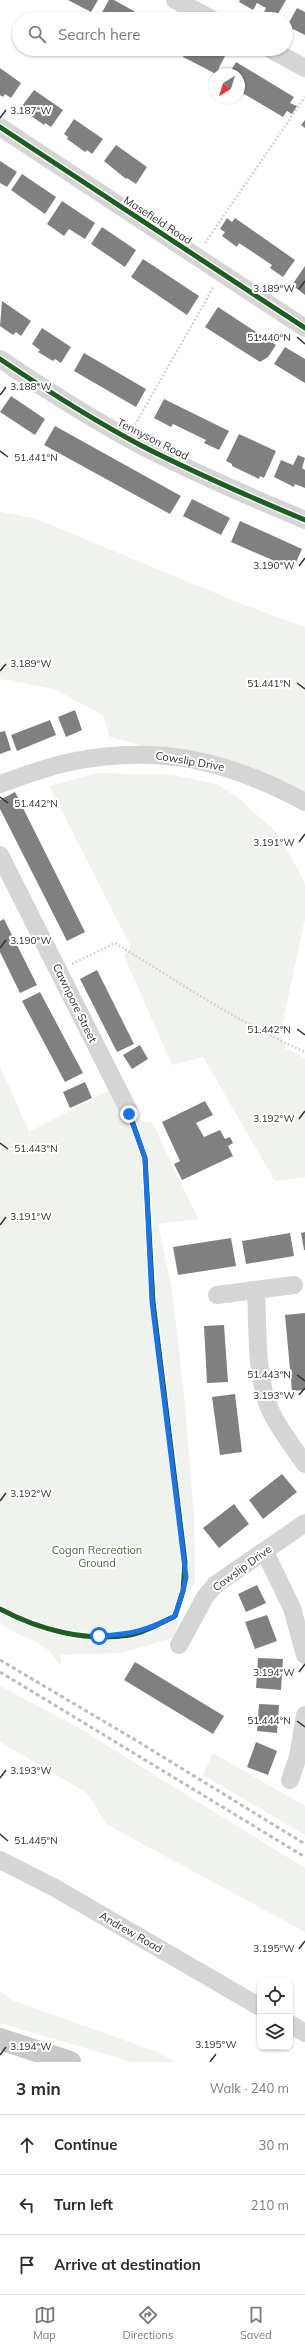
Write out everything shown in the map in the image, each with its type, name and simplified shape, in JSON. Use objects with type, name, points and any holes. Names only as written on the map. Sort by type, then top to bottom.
[{"type":"main road","points":[[0,2039],[70,2062]]},
{"type":"main road","points":[[0,2052],[60,2062]]},
{"type":"street","points":[[175,0],[198,12]]},
{"type":"street","points":[[283,56],[305,68]]},
{"type":"street","name":"Masefield Road","points":[[0,127],[305,328]]},
{"type":"street","name":"Tennyson Road","points":[[0,359],[128,438],[204,476],[305,520]]},
{"type":"street","name":"Cowslip Drive","points":[[0,784],[69,762],[105,756],[165,755],[205,762],[237,770],[305,802]]},
{"type":"street","name":"Cawnpore Street","points":[[0,855],[128,1109]]},
{"type":"street","points":[[217,1295],[294,1286]]},
{"type":"street","points":[[256,1290],[261,1375],[265,1394],[280,1428],[305,1464]]},
{"type":"street","name":"Cowslip Drive","points":[[180,1645],[206,1597],[215,1586],[305,1523]]},
{"type":"street","points":[[265,1552],[292,1608],[305,1655]]},
{"type":"street","points":[[290,1780],[298,1757],[305,1716]]},
{"type":"street","name":"Andrew Road","points":[[0,1860],[55,1888],[257,2005]]},
{"type":"street","points":[[293,2026],[305,2033]]},
{"type":"path","points":[[196,257],[305,97]]},
{"type":"path","points":[[128,438],[221,274]]},
{"type":"path","points":[[59,970],[115,943],[224,1009],[281,1041],[305,1052]]},
{"type":"green space","points":[[0,512],[34,518],[242,604],[305,627],[305,792],[299,788],[110,737],[103,715],[54,689],[0,679]]},
{"type":"green space","points":[[98,773],[173,775],[217,784],[237,797],[275,831],[297,867],[305,885],[305,919],[280,1035],[285,1048],[305,1058],[305,1177],[275,1181],[203,1057],[172,1065],[124,956],[131,947],[49,786]]},
{"type":"green space","name":"Cogan Recreation Ground","points":[[0,1066],[29,1132],[111,1089],[122,1107],[127,1112],[138,1120],[152,1122],[198,1219],[158,1224],[172,1289],[184,1394],[194,1515],[195,1582],[180,1610],[175,1637],[121,1653],[61,1655],[61,1665],[48,1650],[30,1639],[11,1631],[0,1623]]},
{"type":"green space","points":[[0,1686],[74,1725],[305,1868],[305,1932],[106,1824],[87,1793],[0,1742]]},
{"type":"green space","points":[[213,1753],[305,1806],[305,1835],[203,1775]]},
{"type":"green space","points":[[0,1991],[14,2001],[158,2052],[176,2062],[132,2062],[0,2023]]},
{"type":"building","points":[[68,0],[98,0],[91,12]]},
{"type":"building","points":[[109,0],[114,0],[136,12],[102,12]]},
{"type":"building","points":[[240,0],[286,0],[279,12],[264,12],[266,8],[257,3],[253,10],[239,2]]},
{"type":"building","points":[[297,8],[305,12],[305,35],[293,29],[293,15]]},
{"type":"building","points":[[184,56],[225,56],[219,68],[209,68],[209,70]]},
{"type":"building","points":[[236,62],[294,97],[290,103],[297,106],[292,114],[287,111],[283,117],[245,95],[245,68],[232,68]]},
{"type":"building","points":[[0,68],[21,83],[11,98],[5,94],[3,97],[0,95]]},
{"type":"building","points":[[34,90],[63,110],[51,127],[45,123],[44,125],[27,113],[28,111],[22,106]]},
{"type":"building","points":[[74,119],[103,139],[92,154],[87,150],[85,152],[67,139],[68,137],[64,134]]},
{"type":"building","points":[[305,120],[305,128],[301,125]]},
{"type":"building","points":[[116,145],[147,167],[136,184],[127,178],[126,179],[104,161]]},
{"type":"building","points":[[0,161],[17,172],[7,187],[0,183]]},
{"type":"building","points":[[22,174],[56,197],[45,214],[11,190]]},
{"type":"building","points":[[62,201],[95,223],[85,239],[69,229],[64,236],[47,224]]},
{"type":"building","points":[[227,218],[232,222],[235,218],[295,260],[283,277],[270,268],[272,265],[239,243],[237,247],[222,236],[225,232],[220,229]]},
{"type":"building","points":[[102,227],[136,250],[125,267],[91,244]]},
{"type":"building","points":[[143,259],[199,296],[187,315],[131,277]]},
{"type":"building","points":[[305,266],[305,295],[292,285]]},
{"type":"building","points":[[2,301],[31,321],[21,336],[16,332],[13,335],[0,326]]},
{"type":"building","points":[[218,307],[276,345],[268,357],[260,362],[205,327]]},
{"type":"building","points":[[42,328],[71,347],[61,363],[55,359],[53,361],[38,352],[40,350],[32,344]]},
{"type":"building","points":[[285,347],[305,359],[305,383],[274,364]]},
{"type":"building","points":[[84,353],[146,389],[136,407],[74,371]]},
{"type":"building","points":[[11,396],[45,419],[35,435],[0,412]]},
{"type":"building","points":[[164,399],[229,431],[219,450],[204,443],[206,440],[173,424],[171,427],[154,418]]},
{"type":"building","points":[[55,426],[181,496],[170,514],[44,445]]},
{"type":"building","points":[[239,434],[276,451],[264,478],[260,476],[259,479],[232,466],[232,464],[226,461]]},
{"type":"building","points":[[298,455],[305,458],[302,468],[305,470],[305,488],[295,484],[294,487],[274,477],[281,460],[293,465]]},
{"type":"building","points":[[192,499],[230,518],[221,535],[183,516]]},
{"type":"building","points":[[240,521],[302,549],[293,569],[231,542]]},
{"type":"building","points":[[75,710],[82,730],[66,737],[58,717]]},
{"type":"building","points":[[50,720],[56,735],[17,751],[11,735]]},
{"type":"building","points":[[5,731],[11,750],[0,754],[0,732]]},
{"type":"building","points":[[15,792],[85,932],[67,941],[0,809],[0,800]]},
{"type":"building","points":[[4,919],[37,985],[20,993],[0,952],[0,921]]},
{"type":"building","points":[[97,970],[134,1044],[117,1052],[80,979]]},
{"type":"building","points":[[40,992],[83,1073],[65,1082],[22,1001]]},
{"type":"building","points":[[140,1045],[148,1059],[132,1069],[123,1055]]},
{"type":"building","points":[[85,1082],[92,1098],[70,1108],[63,1092]]},
{"type":"building","points":[[205,1101],[213,1115],[196,1123],[204,1137],[220,1130],[225,1139],[230,1137],[233,1143],[228,1146],[233,1156],[182,1180],[174,1164],[180,1161],[162,1122]]},
{"type":"building","points":[[305,1232],[305,1250],[304,1250],[301,1233]]},
{"type":"building","points":[[290,1233],[294,1256],[246,1264],[242,1241]]},
{"type":"building","points":[[231,1238],[236,1266],[178,1275],[173,1247]]},
{"type":"building","points":[[305,1313],[305,1390],[292,1391],[285,1315]]},
{"type":"building","points":[[224,1325],[228,1382],[207,1383],[204,1326]]},
{"type":"building","points":[[235,1394],[242,1452],[220,1455],[212,1397]]},
{"type":"building","points":[[282,1474],[297,1492],[263,1519],[249,1500]]},
{"type":"building","points":[[234,1504],[249,1524],[219,1548],[203,1528]]},
{"type":"building","points":[[257,1585],[266,1603],[246,1612],[238,1594]]},
{"type":"building","points":[[267,1615],[277,1641],[255,1649],[245,1622]]},
{"type":"building","points":[[258,1658],[283,1659],[281,1690],[256,1688]]},
{"type":"building","points":[[135,1662],[224,1716],[213,1734],[124,1680]]},
{"type":"building","points":[[259,1704],[279,1705],[277,1733],[257,1731]]},
{"type":"building","points":[[256,1742],[277,1751],[268,1775],[247,1767]]},
{"type":"railway","points":[[0,1660],[137,1741],[305,1844]]},
{"type":"railway","points":[[0,1672],[305,1857]]},
{"type":"cycle path","points":[[0,127],[305,328]]},
{"type":"cycle path","points":[[0,359],[70,404],[142,446],[182,466],[305,520]]},
{"type":"cycle path","points":[[0,1609],[31,1623],[63,1632],[97,1637],[113,1637],[142,1632],[175,1616],[183,1591],[185,1562],[153,1302],[145,1158],[128,1109]]},
{"type":"route","points":[[99,1636],[130,1635],[153,1627],[175,1616],[186,1577],[177,1493],[152,1302],[147,1226],[147,1176],[145,1158],[129,1114]]}]
